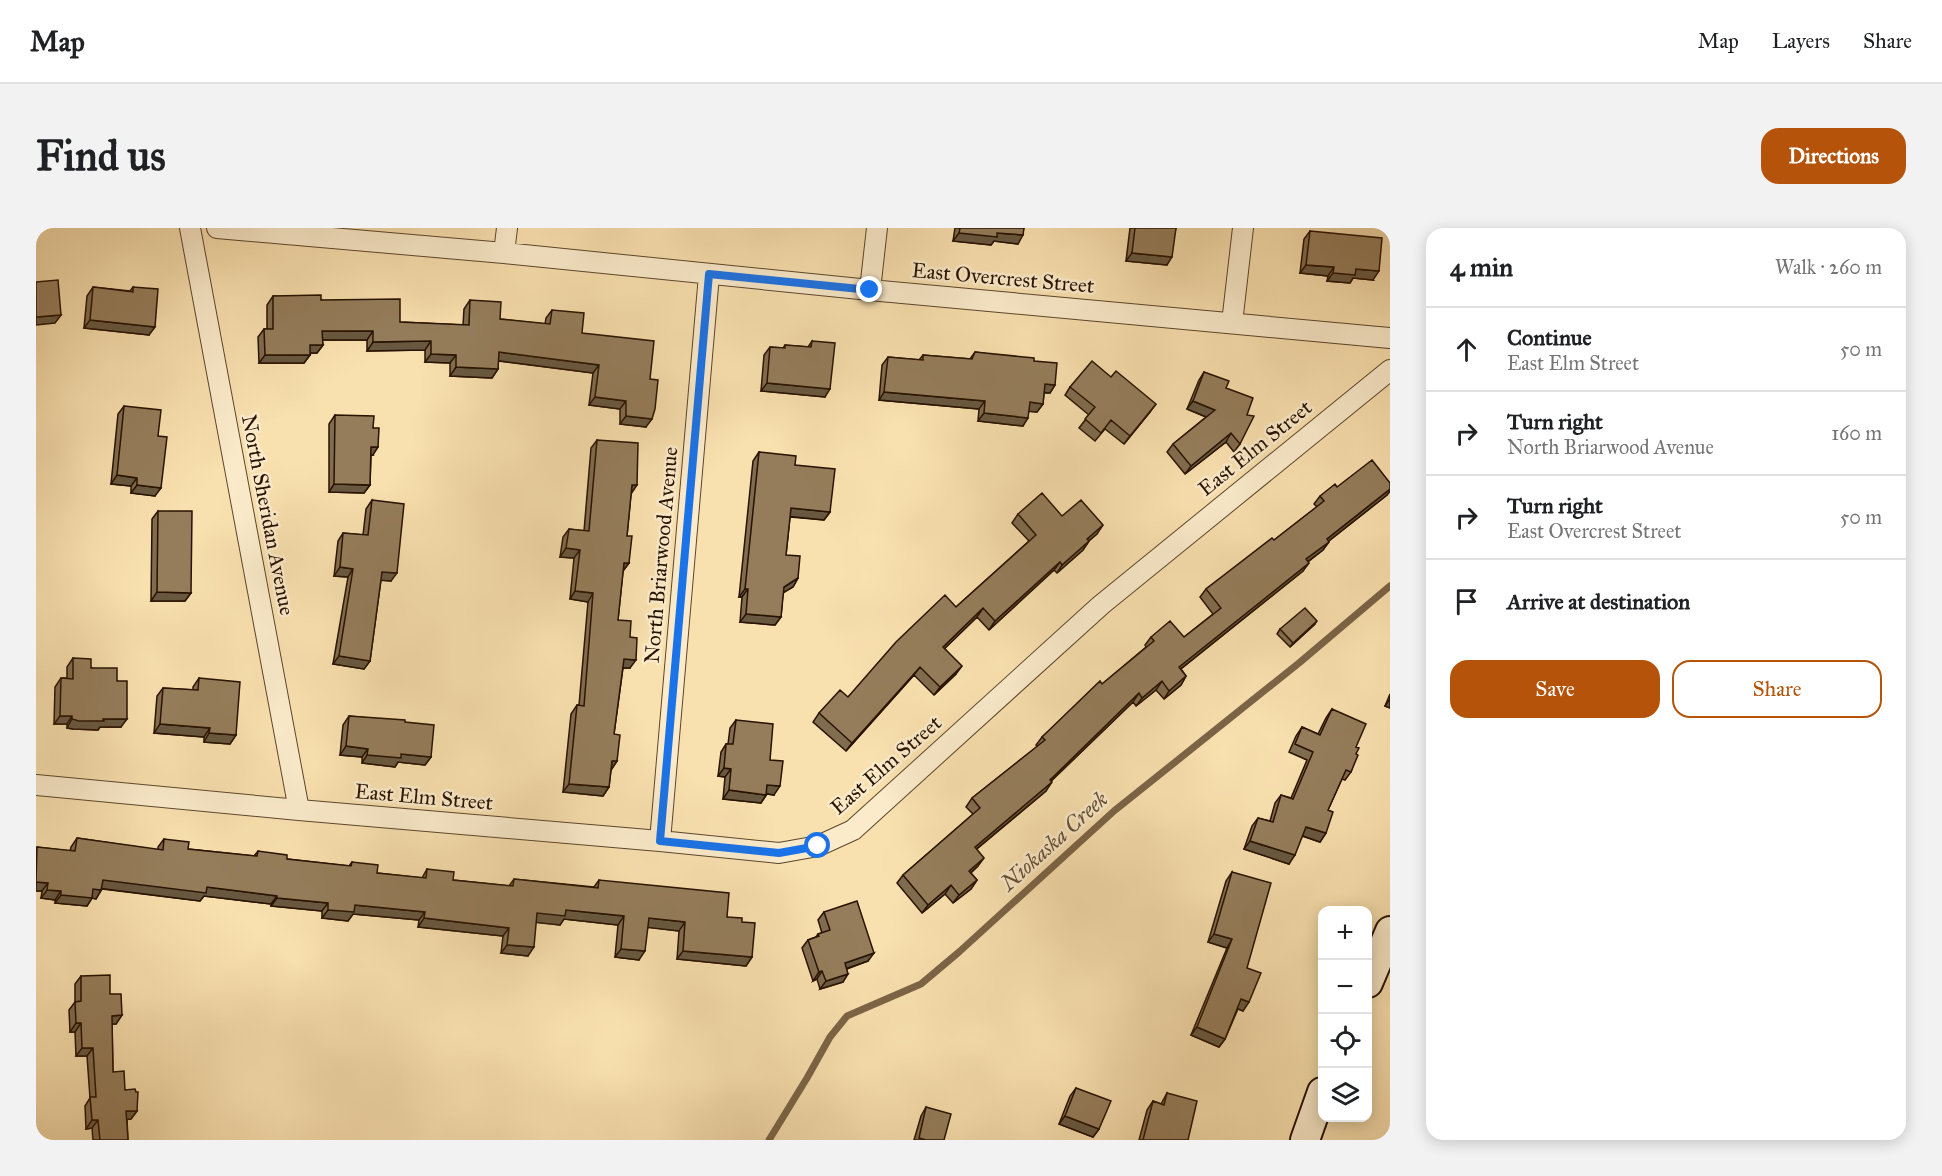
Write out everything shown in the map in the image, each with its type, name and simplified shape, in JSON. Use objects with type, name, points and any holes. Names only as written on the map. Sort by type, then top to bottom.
[{"type":"street","name":"North Sheridan Avenue","points":[[190,228],[299,810]]},
{"type":"street","name":"East Overcrest Street","points":[[217,228],[504,253],[870,290],[1390,338]]},
{"type":"street","points":[[504,253],[507,228]]},
{"type":"street","points":[[870,290],[877,228]]},
{"type":"street","points":[[1232,323],[1243,228]]},
{"type":"street","name":"North Briarwood Avenue","points":[[660,841],[709,274]]},
{"type":"street","name":"East Elm Street","points":[[36,785],[779,853],[818,846],[853,830],[1101,605],[1390,370]]},
{"type":"street","points":[[1372,974],[1390,931]]},
{"type":"street","points":[[1305,1140],[1318,1105]]},
{"type":"building","points":[[960,228],[1024,228],[1023,235],[997,233],[997,237],[959,233]]},
{"type":"building","points":[[1135,228],[1176,228],[1172,257],[1132,253]]},
{"type":"building","points":[[1310,231],[1382,238],[1379,271],[1356,269],[1355,275],[1333,273],[1334,267],[1306,265]]},
{"type":"building","points":[[58,280],[61,315],[36,317],[36,282]]},
{"type":"building","points":[[93,287],[133,292],[133,287],[158,289],[155,327],[90,320]]},
{"type":"building","points":[[321,295],[321,300],[400,299],[400,322],[469,325],[470,300],[501,302],[500,319],[550,324],[552,310],[584,313],[582,333],[654,341],[650,379],[658,380],[652,419],[626,416],[626,401],[595,397],[599,365],[499,352],[498,369],[456,367],[456,355],[431,354],[431,341],[373,342],[373,331],[322,331],[323,345],[310,345],[310,355],[265,355],[264,329],[273,329],[273,296]]},
{"type":"building","points":[[812,341],[835,343],[830,389],[767,383],[770,347],[785,348],[785,345],[811,347]]},
{"type":"building","points":[[975,352],[1034,358],[1034,361],[1057,363],[1055,385],[1045,384],[1043,404],[1030,402],[1028,418],[984,413],[985,401],[884,392],[888,357],[923,360],[923,355],[972,359]]},
{"type":"building","points":[[1092,361],[1111,377],[1116,371],[1156,404],[1130,436],[1111,420],[1101,433],[1085,419],[1095,407],[1070,387]]},
{"type":"building","points":[[1204,372],[1229,381],[1226,388],[1253,398],[1247,415],[1254,416],[1240,444],[1231,433],[1191,466],[1173,444],[1215,410],[1193,401]]},
{"type":"building","points":[[124,406],[161,410],[158,436],[167,437],[161,488],[137,485],[137,478],[117,475]]},
{"type":"building","points":[[335,415],[374,416],[373,428],[379,428],[378,447],[371,447],[370,485],[334,484]]},
{"type":"building","points":[[597,440],[638,443],[637,485],[632,485],[627,536],[632,536],[629,563],[624,563],[618,620],[631,621],[630,637],[637,638],[636,660],[624,659],[614,734],[620,735],[617,761],[612,761],[609,787],[569,784],[577,705],[584,706],[593,593],[575,591],[580,550],[566,548],[569,529],[589,531]]},
{"type":"building","points":[[759,452],[796,456],[795,465],[835,469],[830,512],[791,508],[786,555],[800,556],[798,578],[784,587],[781,617],[746,614],[748,589],[745,589]]},
{"type":"building","points":[[1372,460],[1390,483],[1390,489],[1327,539],[1329,542],[1306,559],[1309,563],[1179,667],[1186,676],[1169,691],[1162,681],[1142,698],[1139,693],[1050,780],[1052,782],[975,847],[984,858],[969,871],[977,880],[959,895],[951,885],[928,905],[903,875],[980,808],[972,798],[1045,740],[1042,737],[1100,681],[1102,684],[1154,641],[1151,637],[1170,621],[1184,637],[1221,608],[1206,589],[1324,501],[1320,496],[1335,484],[1337,487]]},
{"type":"building","points":[[1042,493],[1062,516],[1081,500],[1103,525],[1062,565],[1060,562],[995,621],[983,608],[943,647],[962,666],[940,687],[920,667],[852,743],[819,713],[840,690],[848,697],[896,642],[945,595],[956,607],[1036,535],[1018,514]]},
{"type":"building","points":[[372,500],[404,504],[397,573],[382,572],[370,661],[339,656],[353,569],[340,567],[343,533],[368,535]]},
{"type":"building","points":[[158,511],[192,511],[191,593],[157,592]]},
{"type":"building","points":[[1305,608],[1317,621],[1293,643],[1280,629]]},
{"type":"building","points":[[73,658],[91,659],[91,668],[117,668],[117,681],[127,681],[127,719],[79,721],[72,719],[72,716],[60,716],[61,678],[73,679]]},
{"type":"building","points":[[199,678],[240,682],[236,735],[209,733],[210,728],[160,724],[163,688],[198,690]]},
{"type":"building","points":[[1332,709],[1366,724],[1356,747],[1359,748],[1356,754],[1358,755],[1351,772],[1346,770],[1328,810],[1333,812],[1326,833],[1306,827],[1295,855],[1250,841],[1258,818],[1273,822],[1281,795],[1293,799],[1313,752],[1295,744],[1302,727],[1320,735]]},
{"type":"building","points":[[349,716],[405,720],[405,722],[434,725],[431,757],[401,754],[401,758],[367,755],[368,749],[346,746]]},
{"type":"building","points":[[736,720],[773,724],[770,760],[783,761],[780,786],[767,785],[766,795],[729,790],[731,769],[724,768],[726,744],[733,744]]},
{"type":"building","points":[[77,838],[163,850],[164,839],[189,842],[188,849],[257,856],[258,851],[287,855],[287,859],[351,866],[352,862],[378,865],[377,873],[426,878],[427,869],[454,872],[453,880],[513,886],[514,879],[598,888],[599,880],[729,893],[727,917],[742,918],[742,922],[755,923],[752,957],[683,951],[685,922],[649,918],[645,951],[621,949],[624,916],[566,910],[565,916],[537,913],[534,947],[507,945],[509,928],[424,918],[425,912],[355,905],[354,912],[328,910],[328,903],[277,898],[277,896],[207,887],[206,893],[103,880],[101,890],[93,889],[92,898],[61,895],[61,891],[47,890],[48,883],[36,882],[37,847],[75,851]]},
{"type":"building","points":[[1232,872],[1271,883],[1247,968],[1261,973],[1249,1002],[1241,999],[1225,1039],[1197,1027],[1232,939],[1214,934]]},
{"type":"building","points":[[857,901],[874,953],[845,963],[848,974],[826,981],[822,971],[819,972],[808,940],[830,930],[824,912]]},
{"type":"building","points":[[110,975],[110,994],[121,994],[122,1015],[112,1016],[113,1072],[124,1071],[125,1090],[135,1089],[138,1092],[137,1111],[126,1111],[128,1140],[100,1140],[98,1120],[92,1120],[90,1097],[96,1097],[93,1048],[82,1048],[81,1023],[76,1023],[75,1002],[81,1001],[81,976]]},
{"type":"building","points":[[1076,1088],[1111,1101],[1099,1129],[1065,1116]]},
{"type":"building","points":[[1167,1093],[1197,1101],[1188,1140],[1143,1140],[1153,1101],[1164,1105]]},
{"type":"building","points":[[926,1107],[951,1114],[944,1140],[919,1138]]},
{"type":"waterway","name":"Niokaska Creek","points":[[769,1140],[830,1037],[847,1016],[921,984],[1114,811],[1299,663],[1390,586]]},
{"type":"route","points":[[818,846],[779,853],[660,841],[709,274],[870,290]]}]
